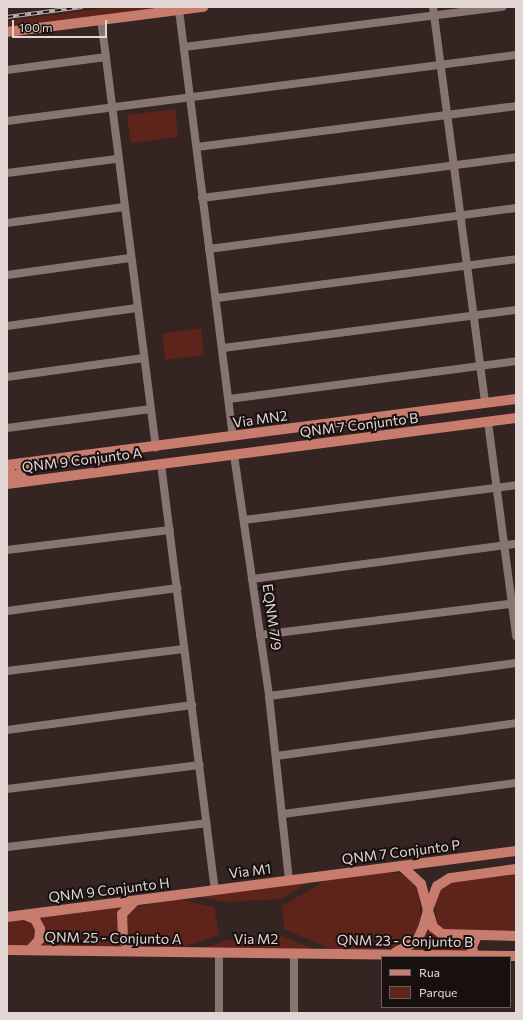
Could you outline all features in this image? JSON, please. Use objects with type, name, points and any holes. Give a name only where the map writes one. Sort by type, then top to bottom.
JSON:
[{"type":"main road","points":[[7,32],[203,7]]},
{"type":"main road","name":"Via MN2","points":[[7,466],[87,454],[156,447],[516,399]]},
{"type":"main road","points":[[375,437],[368,431],[371,423],[414,417],[447,408]]},
{"type":"main road","name":"QNM 7 Conjunto B","points":[[234,455],[516,418]]},
{"type":"main road","points":[[359,420],[360,438]]},
{"type":"main road","points":[[81,475],[88,470],[107,466],[109,458],[103,453]]},
{"type":"main road","points":[[28,481],[21,477],[23,468],[64,463],[87,454]]},
{"type":"main road","points":[[161,464],[234,455]]},
{"type":"main road","name":"QNM 9 Conjunto A","points":[[7,484],[161,464]]},
{"type":"main road","points":[[7,466],[12,474],[7,480]]},
{"type":"main road","name":"QNM 7 Conjunto P","points":[[289,881],[516,851]]},
{"type":"main road","points":[[402,866],[421,884],[433,927],[437,932],[448,936],[516,936]]},
{"type":"main road","points":[[391,954],[405,949],[416,941],[424,926],[437,886],[450,878],[516,869]]},
{"type":"main road","name":"Via M1","points":[[215,890],[289,881]]},
{"type":"main road","name":"QNM 9 Conjunto H","points":[[7,917],[215,890]]},
{"type":"main road","points":[[133,951],[123,940],[122,914],[135,901]]},
{"type":"main road","points":[[25,915],[35,919],[40,929],[39,940],[30,950]]},
{"type":"main road","points":[[474,956],[472,947],[477,936]]},
{"type":"main road","name":"QNM 25 - Conjunto A","points":[[7,950],[219,953]]},
{"type":"main road","name":"Via M2","points":[[219,953],[294,954]]},
{"type":"main road","name":"QNM 23 - Conjunto B","points":[[294,954],[516,956]]},
{"type":"street","points":[[433,7],[486,403]]},
{"type":"street","points":[[184,47],[502,7]]},
{"type":"street","points":[[179,10],[197,147],[202,198],[217,298],[233,437]]},
{"type":"street","points":[[101,19],[117,158],[156,447]]},
{"type":"street","points":[[7,122],[516,55]]},
{"type":"street","points":[[7,70],[106,57]]},
{"type":"street","points":[[197,147],[516,106]]},
{"type":"street","points":[[202,198],[516,157]]},
{"type":"street","points":[[7,173],[117,158]]},
{"type":"street","points":[[7,223],[124,207]]},
{"type":"street","points":[[209,248],[516,208]]},
{"type":"street","points":[[7,275],[130,258]]},
{"type":"street","points":[[217,298],[516,259]]},
{"type":"street","points":[[7,326],[137,308]]},
{"type":"street","points":[[223,348],[516,310]]},
{"type":"street","points":[[7,377],[144,358]]},
{"type":"street","points":[[229,399],[516,361]]},
{"type":"street","points":[[7,428],[151,409]]},
{"type":"street","points":[[488,422],[502,546],[514,603],[516,636]]},
{"type":"street","name":"EQNM 7/9","points":[[234,455],[269,696],[283,814],[289,881]]},
{"type":"street","points":[[161,464],[215,890]]},
{"type":"street","points":[[244,520],[516,486]]},
{"type":"street","points":[[7,550],[170,530]]},
{"type":"street","points":[[252,579],[516,544]]},
{"type":"street","points":[[7,610],[177,588]]},
{"type":"street","points":[[260,635],[514,603]]},
{"type":"street","points":[[7,671],[184,649]]},
{"type":"street","points":[[269,696],[516,663]]},
{"type":"street","points":[[7,730],[192,705]]},
{"type":"street","points":[[276,756],[516,723]]},
{"type":"street","points":[[7,789],[200,765]]},
{"type":"street","points":[[283,814],[516,783]]},
{"type":"street","points":[[7,847],[207,823]]},
{"type":"street","points":[[219,953],[219,1013]]},
{"type":"street","points":[[294,954],[294,1013]]},
{"type":"green space","points":[[114,7],[161,7],[7,29],[7,21]]},
{"type":"green space","points":[[175,109],[178,137],[131,143],[127,115]]},
{"type":"green space","points":[[201,328],[204,355],[165,360],[162,334]]},
{"type":"green space","points":[[389,872],[406,875],[418,887],[421,918],[413,939],[391,948],[333,950],[284,929],[282,906],[328,879]]},
{"type":"green space","points":[[516,873],[516,933],[447,933],[437,926],[435,906],[437,892],[448,883]]},
{"type":"green space","points":[[311,881],[281,899],[226,902],[196,896]]},
{"type":"green space","points":[[177,899],[214,907],[219,935],[180,948],[133,945],[127,940],[127,913],[132,908]]},
{"type":"green space","points":[[118,906],[120,948],[44,947],[42,916]]},
{"type":"green space","points":[[26,919],[35,926],[36,936],[32,944],[26,946],[7,947],[7,921]]},
{"type":"green space","points":[[427,925],[439,939],[470,940],[467,952],[408,951]]},
{"type":"green space","points":[[283,936],[315,950],[201,949],[228,940]]},
{"type":"railway","points":[[7,17],[82,7]]}]
